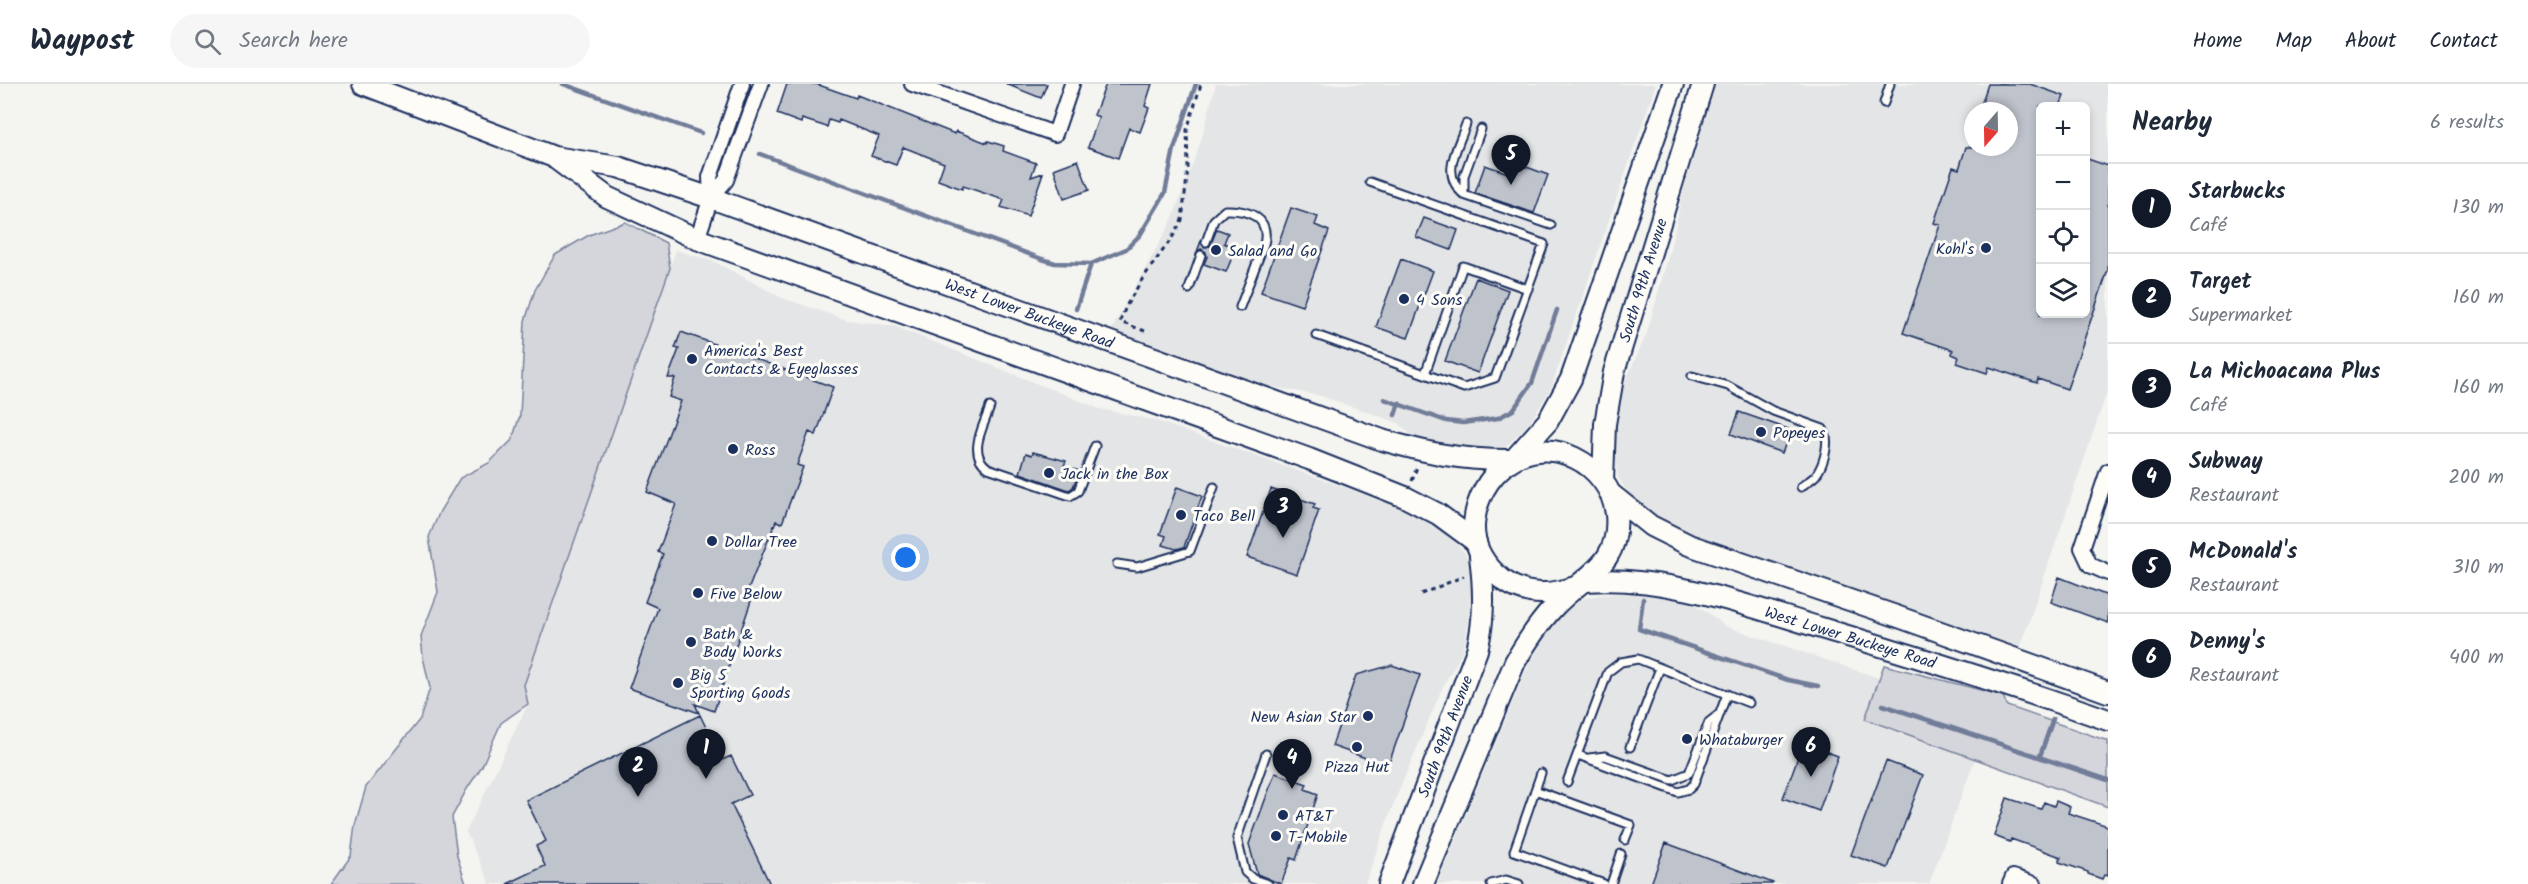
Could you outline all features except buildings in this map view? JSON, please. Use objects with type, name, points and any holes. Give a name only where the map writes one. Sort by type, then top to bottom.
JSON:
[{"type":"main road","name":"West Lower Buckeye Road","points":[[363,84],[554,157],[618,167],[711,198],[1382,440],[1447,457],[1471,460],[1512,458]]},
{"type":"main road","name":"South 99th Avenue","points":[[1512,458],[1548,421],[1571,379],[1673,84]]},
{"type":"main road","name":"South 99th Avenue","points":[[1607,488],[1605,424],[1614,372],[1703,84]]},
{"type":"main road","name":"West Lower Buckeye Road","points":[[554,157],[607,197],[697,239],[1310,459],[1405,497],[1438,514],[1477,546]]},
{"type":"main road","points":[[1544,451],[1571,456],[1589,466],[1607,488],[1616,513],[1616,532],[1600,568],[1581,584],[1558,592],[1539,594],[1520,589],[1503,580],[1489,567],[1477,546],[1474,527],[1480,498],[1496,471],[1512,458],[1544,451]]},
{"type":"main road","name":"West Lower Buckeye Road","points":[[1607,488],[1651,526],[1689,545],[2108,692]]},
{"type":"main road","name":"South 99th Avenue","points":[[1389,884],[1477,650],[1482,628],[1484,596],[1477,546]]},
{"type":"main road","name":"West Lower Buckeye Road","points":[[1581,584],[1612,579],[1649,582],[1736,603],[1998,681],[2108,720]]},
{"type":"main road","name":"South 99th Avenue","points":[[1423,884],[1515,662],[1555,605],[1581,584]]},
{"type":"street","points":[[711,198],[710,177],[742,84]]},
{"type":"street","points":[[697,239],[711,198],[726,180],[761,84]]},
{"type":"street","points":[[912,84],[1055,134],[1072,84]]},
{"type":"street","points":[[2108,471],[2104,493],[2082,548],[2090,565],[2108,573]]},
{"type":"street","points":[[2011,880],[2034,884]]},
{"type":"lane","points":[[1884,103],[1890,84]]},
{"type":"lane","points":[[1466,124],[1450,169],[1454,186],[1464,195],[1551,225]]},
{"type":"lane","points":[[1464,195],[1464,176],[1481,129]]},
{"type":"lane","points":[[1316,335],[1464,388],[1495,378],[1544,244],[1370,182]]},
{"type":"lane","points":[[1206,242],[1214,220],[1225,210],[1236,209],[1249,214],[1261,220],[1264,225],[1266,234],[1264,244],[1240,307]]},
{"type":"lane","points":[[1190,289],[1202,255]]},
{"type":"lane","points":[[1425,374],[1463,266],[1528,289]]},
{"type":"lane","points":[[1692,376],[1728,386],[1773,411],[1823,429],[1827,434],[1827,442],[1816,475],[1801,487]]},
{"type":"lane","points":[[990,407],[976,447],[979,462],[988,468],[1070,496],[1078,491],[1095,446]]},
{"type":"lane","points":[[1117,564],[1137,567],[1190,551],[1214,487]]},
{"type":"lane","points":[[1568,782],[1608,672],[1621,662],[1638,659],[1749,703]]},
{"type":"lane","points":[[1630,747],[1660,668]]},
{"type":"lane","points":[[1578,755],[1678,792],[1689,789],[1694,784],[1727,694]]},
{"type":"lane","points":[[1587,758],[1605,756],[1672,780],[1681,778],[1689,773],[1709,722],[1719,715]]},
{"type":"lane","points":[[1266,754],[1237,838],[1245,872],[1253,879],[1268,884]]},
{"type":"lane","points":[[1541,773],[1514,850],[1604,884]]},
{"type":"lane","points":[[1535,790],[1631,825],[1625,840]]},
{"type":"lane","points":[[1611,884],[1621,854]]},
{"type":"lane","points":[[1491,884],[1506,879],[1519,884]]},
{"type":"path","points":[[1145,331],[1120,322],[1126,306],[1182,220],[1188,168],[1187,130],[1201,84]]},
{"type":"path","points":[[1411,482],[1417,467]]},
{"type":"path","points":[[1421,594],[1464,576]]},
{"type":"shaded area","points":[[1216,84],[1656,84],[1551,388],[1529,424],[1504,448],[1477,452],[1416,440],[1399,423],[1321,396],[1258,384],[1112,329],[1172,220],[1201,141]]},
{"type":"shaded area","points":[[1716,84],[2108,84],[2108,389],[2020,648],[1705,542],[1657,518],[1633,501],[1618,477],[1614,436],[1622,389],[1647,333],[1683,192]]},
{"type":"shaded area","points":[[625,222],[666,243],[670,268],[524,685],[528,704],[501,723],[482,766],[452,817],[457,856],[466,884],[331,884],[351,856],[355,825],[366,787],[420,719],[430,688],[421,636],[438,592],[429,537],[440,511],[460,478],[489,463],[512,440],[520,415],[525,321],[535,290],[555,255],[589,235]]},
{"type":"shaded area","points":[[676,250],[715,262],[782,298],[847,320],[894,326],[1100,409],[1154,420],[1410,512],[1442,531],[1458,545],[1470,560],[1472,585],[1466,639],[1460,656],[1443,686],[1391,810],[1365,884],[490,884],[466,832],[528,704],[524,685]]},
{"type":"shaded area","points":[[1632,593],[1690,603],[1703,609],[1725,626],[1879,678],[1866,719],[1975,759],[1929,884],[1437,884],[1526,670],[1549,630],[1571,606],[1585,598]]},
{"type":"shaded area","points":[[1884,665],[2003,696],[2007,706],[2108,741],[2108,807],[1865,719]]},
{"type":"waterway","points":[[563,84],[701,133]]},
{"type":"waterway","points":[[760,154],[1042,259],[1055,263],[1091,264],[1126,249],[1140,235],[1165,193],[1174,149],[1196,84]]},
{"type":"waterway","points":[[1076,309],[1091,264]]},
{"type":"waterway","points":[[1384,399],[1446,421],[1463,423],[1498,418],[1513,410],[1532,383],[1557,310]]},
{"type":"waterway","points":[[1395,415],[1399,403]]},
{"type":"waterway","points":[[1643,599],[1639,629],[1788,680],[1818,686]]},
{"type":"waterway","points":[[1883,705],[2108,780]]},
{"type":"waterway","points":[[2040,756],[2053,719]]},
{"type":"place","name":"McDonald's","points":[[1511,185]]},
{"type":"place","name":"Kohl's","points":[[1986,248]]},
{"type":"place","name":"Salad and Go","points":[[1216,250]]},
{"type":"place","name":"4 Sons","points":[[1404,299]]},
{"type":"place","name":"America's Best Contacts & Eyeglasses","points":[[692,359]]},
{"type":"place","name":"Popeyes","points":[[1761,432]]},
{"type":"place","name":"Ross","points":[[733,449]]},
{"type":"place","name":"Jack in the Box","points":[[1049,473]]},
{"type":"place","name":"Taco Bell","points":[[1181,515]]},
{"type":"place","name":"La Michoacana Plus","points":[[1283,538]]},
{"type":"place","name":"Dollar Tree","points":[[712,541]]},
{"type":"place","name":"Five Below","points":[[698,593]]},
{"type":"place","name":"Bath & Body Works","points":[[691,642]]},
{"type":"place","name":"Big 5 Sporting Goods","points":[[678,683]]},
{"type":"place","name":"New Asian Star","points":[[1368,716]]},
{"type":"place","name":"Whataburger","points":[[1687,739]]},
{"type":"place","name":"Pizza Hut","points":[[1357,747]]},
{"type":"place","name":"Denny's","points":[[1811,777]]},
{"type":"place","name":"Starbucks","points":[[706,779]]},
{"type":"place","name":"Subway","points":[[1292,789]]},
{"type":"place","name":"Target","points":[[638,797]]},
{"type":"place","name":"AT&T","points":[[1283,815]]},
{"type":"place","name":"T-Mobile","points":[[1276,836]]}]
